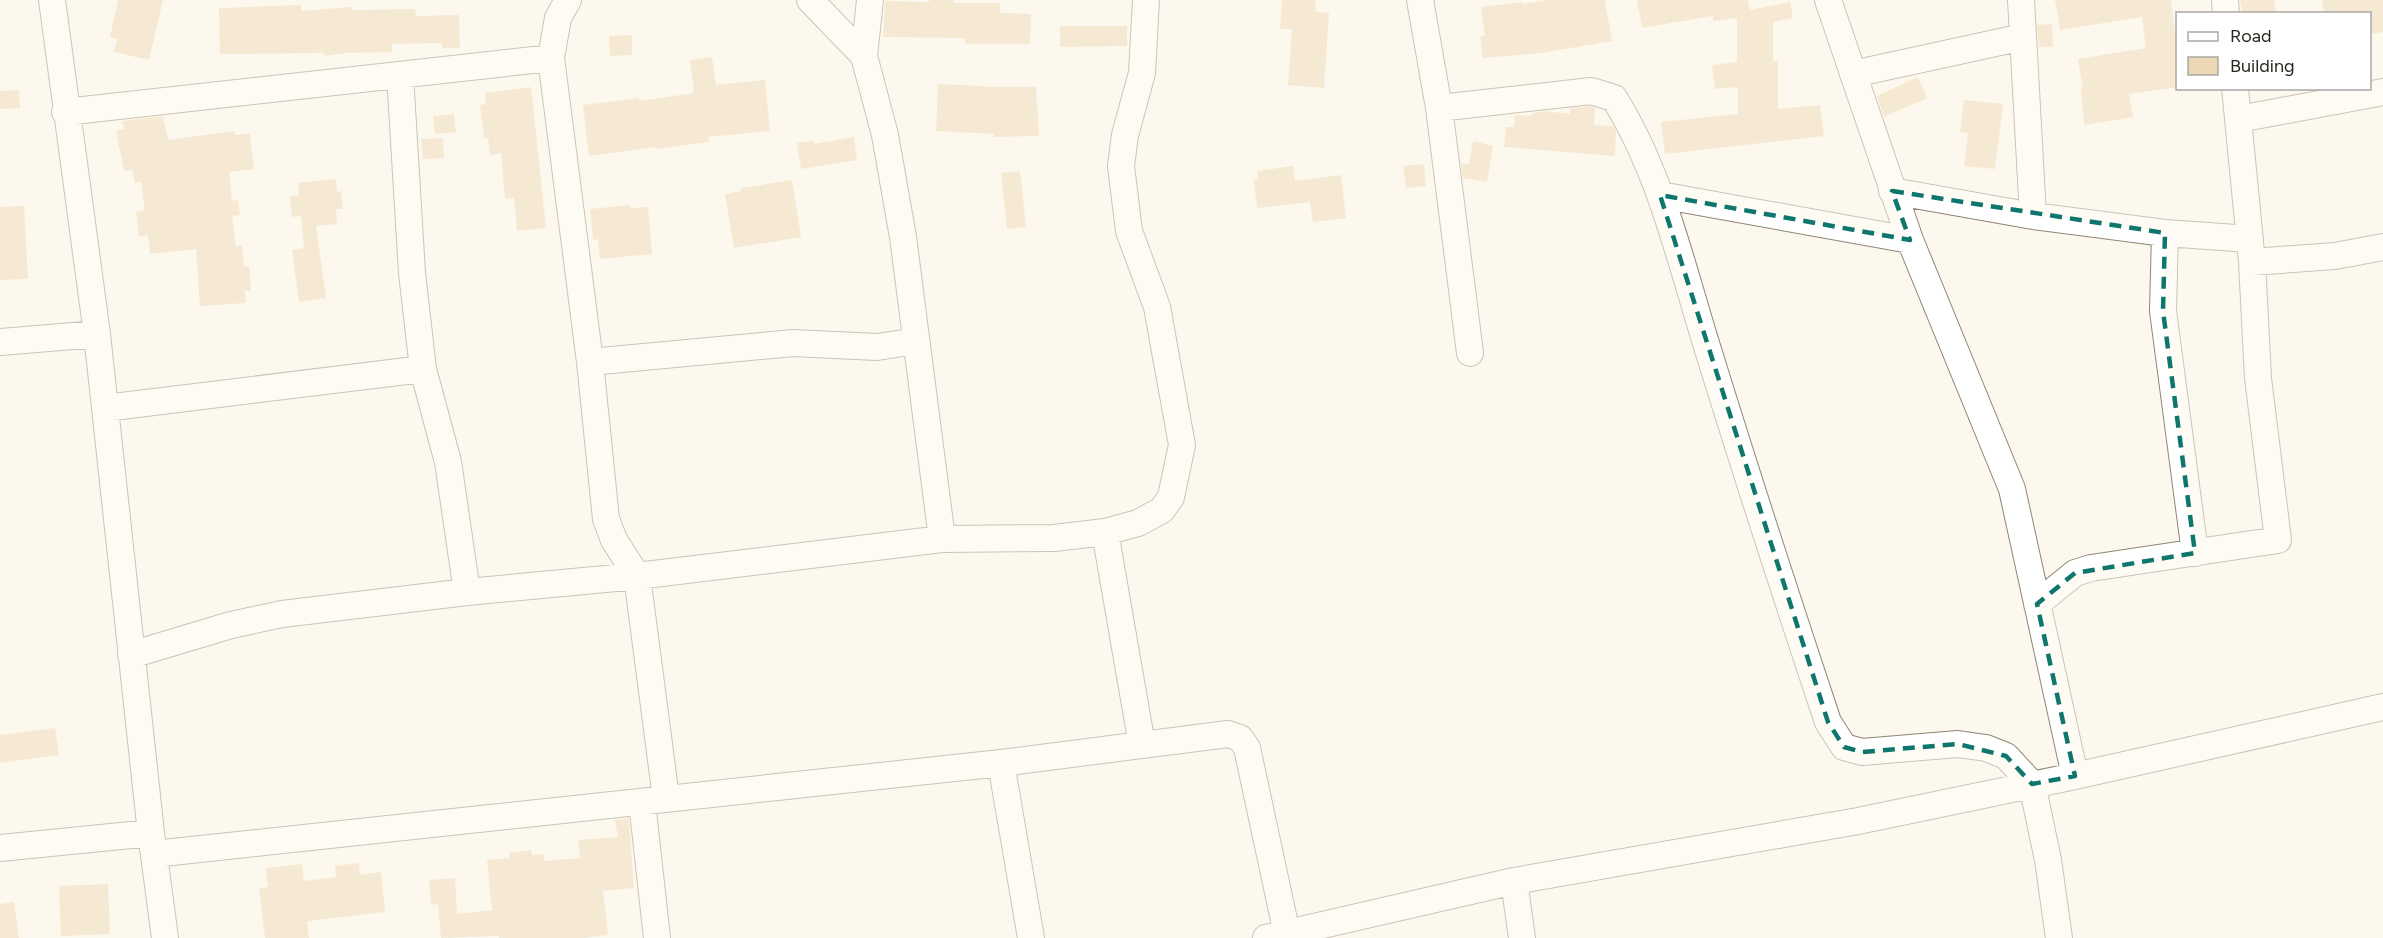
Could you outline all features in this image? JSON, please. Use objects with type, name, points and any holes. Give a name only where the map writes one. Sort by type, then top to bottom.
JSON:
[{"type":"street","points":[[52,0],[65,112],[97,334],[152,844],[165,938]]},
{"type":"street","points":[[568,0],[558,18],[551,58],[590,362],[606,519],[614,540],[637,576],[654,800],[657,938]]},
{"type":"street","points":[[810,0],[864,56]]},
{"type":"street","points":[[870,0],[864,56],[888,152],[903,237],[942,539]]},
{"type":"street","points":[[131,654],[231,625],[282,614],[467,592],[637,576],[942,539],[1054,538],[1105,532],[1138,524],[1162,510],[1171,497],[1182,445],[1157,307],[1129,231],[1121,166],[1125,135],[1142,73],[1146,0]]},
{"type":"street","points":[[1420,0],[1439,108],[1470,353]]},
{"type":"street","points":[[1828,0],[1910,240],[2012,489],[2074,776]]},
{"type":"street","points":[[2021,0],[2033,216]]},
{"type":"street","points":[[1853,74],[2023,37]]},
{"type":"street","points":[[65,112],[551,58]]},
{"type":"street","points":[[400,75],[412,273],[423,369],[448,462],[467,592]]},
{"type":"street","points":[[2037,604],[2075,573],[2091,568],[2278,540],[2258,378],[2251,251],[2235,90]]},
{"type":"street","points":[[1439,108],[1590,91],[1614,98],[1626,117],[1660,195],[1755,502],[1828,722],[1844,747],[1862,752],[1958,744],[1986,748],[2006,756],[2032,784],[2048,860],[2059,938]]},
{"type":"street","points":[[2239,119],[2383,92]]},
{"type":"street","points":[[1892,191],[2033,216],[2165,233],[2251,251],[2335,256],[2383,247]]},
{"type":"street","points":[[1660,195],[1910,240]]},
{"type":"street","points":[[2165,233],[2163,311],[2195,553]]},
{"type":"street","points":[[0,342],[97,334]]},
{"type":"street","points":[[590,362],[793,344],[877,347],[916,340]]},
{"type":"street","points":[[105,408],[423,369]]},
{"type":"street","points":[[1105,532],[1142,745]]},
{"type":"street","points":[[0,848],[152,844],[654,800],[1001,763],[1228,734],[1239,738],[1247,748],[1276,936],[1514,881],[1858,821],[2074,776],[2383,707]]},
{"type":"street","points":[[1001,763],[1031,938]]},
{"type":"street","points":[[1514,881],[1522,938]]},
{"type":"highlighted area","points":[[1892,191],[2165,233],[2163,311],[2195,553],[2075,573],[2037,604],[2075,776],[2032,784],[2006,756],[1958,744],[1862,752],[1844,747],[1828,722],[1660,195],[1910,240]]},
{"type":"building","points":[[118,0],[163,0],[149,60],[114,52],[117,39],[110,37]]},
{"type":"building","points":[[929,0],[953,0],[953,3],[1000,3],[1000,13],[1031,14],[1030,44],[965,44],[965,38],[883,37],[885,1],[929,2]]},
{"type":"building","points":[[1282,0],[1315,0],[1316,12],[1329,13],[1324,88],[1288,85],[1292,29],[1280,29]]},
{"type":"building","points":[[1549,0],[1605,0],[1612,41],[1541,53],[1483,58],[1480,37],[1485,36],[1481,7]]},
{"type":"building","points":[[1637,0],[1748,0],[1750,10],[1790,2],[1793,18],[1773,22],[1773,61],[1778,61],[1778,109],[1820,105],[1824,136],[1665,154],[1661,122],[1738,114],[1738,87],[1715,89],[1712,65],[1737,62],[1737,18],[1713,21],[1713,16],[1642,28]]},
{"type":"building","points":[[2055,0],[2171,0],[2176,34],[2176,87],[2129,94],[2133,117],[2084,125],[2081,89],[2083,89],[2078,59],[2146,48],[2142,17],[2060,30]]},
{"type":"building","points":[[2240,0],[2274,0],[2276,12],[2242,12]]},
{"type":"building","points":[[2322,0],[2383,0],[2383,32],[2371,34],[2371,12],[2324,12]]},
{"type":"building","points":[[301,5],[301,11],[351,7],[352,10],[415,9],[416,16],[459,15],[460,48],[442,48],[442,43],[392,44],[392,52],[345,53],[325,56],[324,53],[220,54],[219,8]]},
{"type":"building","points":[[2052,24],[2053,47],[2039,47],[2037,25]]},
{"type":"building","points":[[1060,26],[1127,26],[1127,46],[1060,47]]},
{"type":"building","points":[[632,35],[632,55],[610,56],[609,36]]},
{"type":"building","points":[[712,57],[716,85],[765,80],[770,131],[708,137],[709,142],[589,156],[583,105],[639,98],[639,101],[694,93],[690,60]]},
{"type":"building","points":[[1918,77],[1927,98],[1884,117],[1877,96]]},
{"type":"building","points":[[938,84],[1036,87],[1039,136],[994,137],[994,134],[936,131]]},
{"type":"building","points":[[531,87],[546,228],[517,231],[514,198],[505,199],[501,153],[490,155],[488,138],[484,139],[480,105],[486,104],[485,93]]},
{"type":"building","points":[[19,90],[20,108],[0,109],[0,91]]},
{"type":"building","points":[[1964,100],[2003,104],[1995,169],[1964,166],[1968,133],[1960,132]]},
{"type":"building","points":[[1590,106],[1595,108],[1594,125],[1613,126],[1616,131],[1615,156],[1504,147],[1506,127],[1514,127],[1515,115],[1531,116],[1532,113],[1544,111],[1570,114],[1570,108]]},
{"type":"building","points":[[454,114],[456,132],[435,134],[433,116]]},
{"type":"building","points":[[163,116],[168,140],[234,131],[235,135],[250,133],[254,169],[229,172],[232,201],[238,200],[240,215],[232,216],[236,246],[242,245],[244,267],[249,266],[251,291],[245,291],[246,303],[200,306],[196,249],[150,254],[148,235],[139,237],[136,212],[145,210],[141,182],[135,183],[132,170],[124,171],[116,131],[124,129],[122,121]]},
{"type":"building","points":[[854,137],[857,160],[801,169],[797,143],[813,141],[814,144]]},
{"type":"building","points":[[443,138],[444,158],[423,159],[421,139]]},
{"type":"building","points":[[1473,141],[1493,146],[1487,182],[1463,178],[1461,163],[1469,164]]},
{"type":"building","points":[[1424,164],[1426,186],[1406,188],[1403,166]]},
{"type":"building","points":[[1293,166],[1295,181],[1341,175],[1346,218],[1313,222],[1310,202],[1257,208],[1254,180],[1258,179],[1257,171]]},
{"type":"building","points":[[1020,171],[1026,227],[1007,229],[1001,173]]},
{"type":"building","points":[[336,179],[337,192],[341,191],[343,209],[336,209],[337,224],[316,226],[326,298],[299,302],[292,250],[304,248],[301,216],[292,217],[290,196],[299,195],[298,183]]},
{"type":"building","points":[[792,180],[801,237],[734,248],[725,194],[741,191],[741,188]]},
{"type":"building","points":[[630,205],[631,208],[648,207],[652,254],[600,259],[598,239],[593,240],[590,209]]},
{"type":"building","points":[[24,206],[28,279],[0,280],[0,207]]},
{"type":"building","points":[[55,728],[59,755],[0,763],[0,735]]},
{"type":"building","points":[[629,818],[634,888],[603,891],[608,935],[584,938],[499,938],[499,936],[441,938],[438,904],[431,905],[429,880],[455,878],[457,914],[492,910],[487,860],[510,858],[509,853],[531,850],[532,855],[543,854],[544,861],[580,858],[578,840],[618,837],[615,820]]},
{"type":"building","points":[[359,863],[360,875],[381,872],[385,912],[309,921],[307,923],[309,938],[265,938],[259,888],[268,887],[266,868],[302,864],[304,881],[336,877],[335,866]]},
{"type":"building","points":[[108,884],[110,934],[61,936],[59,886]]},
{"type":"building","points":[[14,902],[19,938],[0,938],[0,904]]}]
